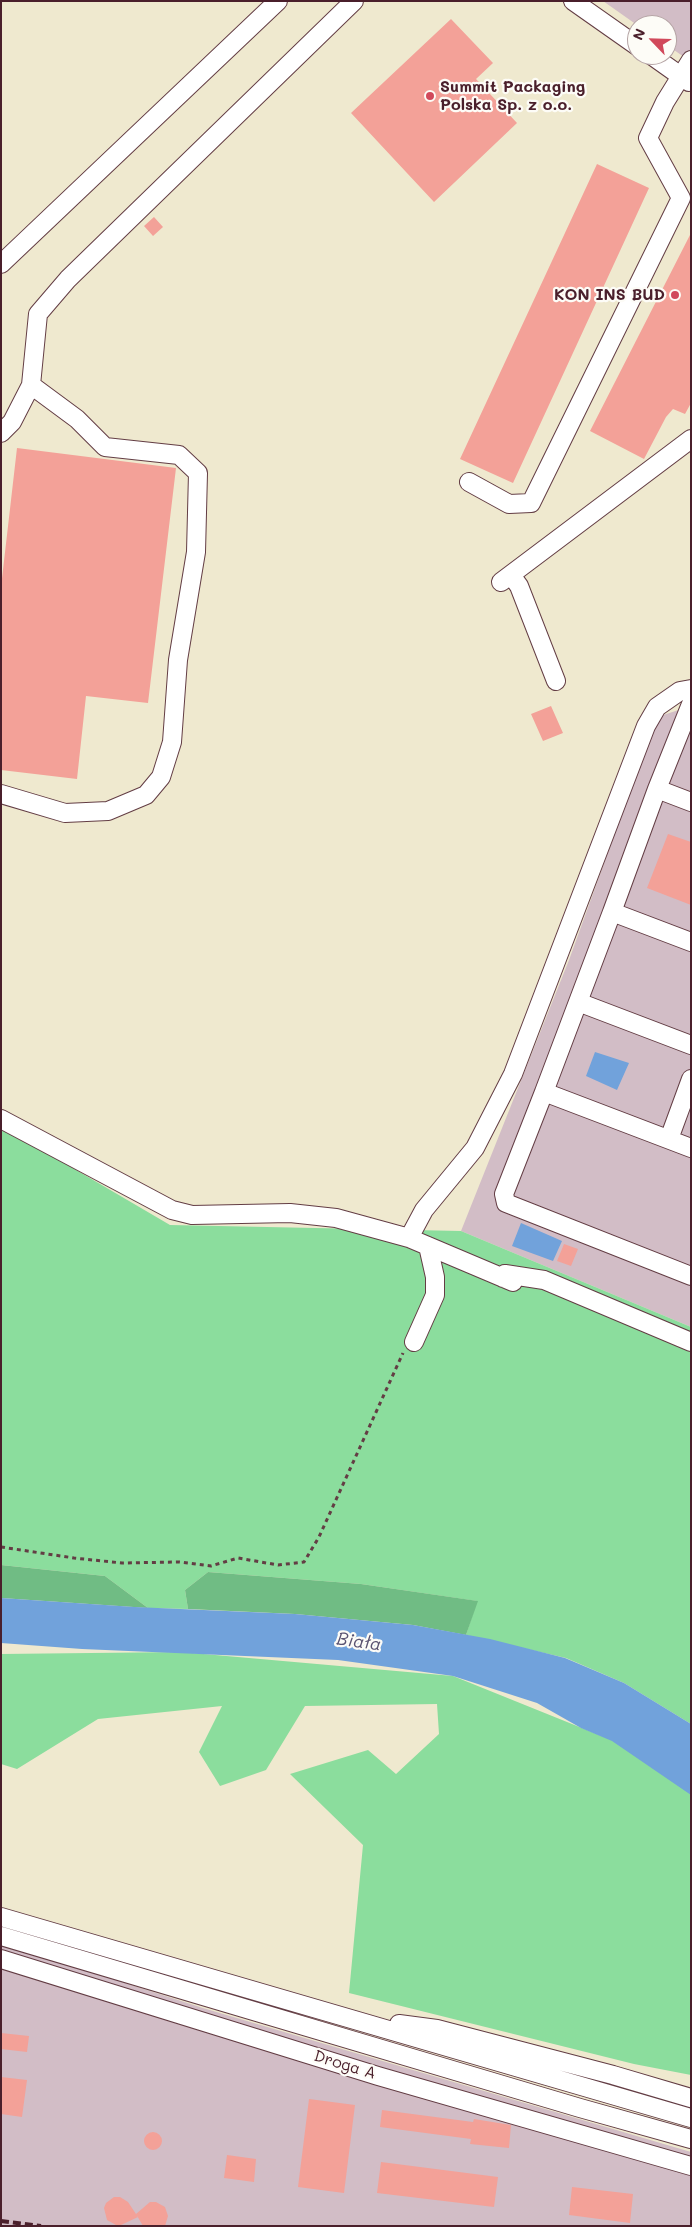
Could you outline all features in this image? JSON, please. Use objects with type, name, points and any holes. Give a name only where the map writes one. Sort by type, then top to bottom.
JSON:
[{"type":"street","points":[[1,264],[278,1]]},
{"type":"street","points":[[1,433],[12,422],[31,385],[38,314],[68,279],[354,1]]},
{"type":"street","points":[[573,1],[627,39]]},
{"type":"street","points":[[469,482],[509,504],[531,503],[681,198],[648,138],[665,102],[686,80],[691,60]]},
{"type":"street","points":[[664,65],[686,80]]},
{"type":"street","points":[[1,794],[65,813],[108,811],[146,795],[161,777],[172,742],[178,660],[196,552],[198,473],[179,455],[105,447],[77,419],[31,385]]},
{"type":"street","points":[[556,681],[519,586],[506,578],[691,439]]},
{"type":"street","points":[[409,1238],[424,1210],[475,1148],[509,1083],[646,726],[657,707],[680,691],[691,689]]},
{"type":"street","points":[[691,704],[504,1194],[506,1203],[691,1276]]},
{"type":"street","points":[[657,789],[691,802]]},
{"type":"street","points":[[612,912],[691,942]]},
{"type":"street","points":[[578,1002],[691,1045]]},
{"type":"street","points":[[669,1139],[691,1078]]},
{"type":"street","points":[[544,1092],[691,1148]]},
{"type":"street","points":[[1,1119],[172,1210],[192,1215],[290,1213],[336,1218],[409,1238],[508,1280],[505,1274],[544,1280],[691,1342]]},
{"type":"street","points":[[414,1342],[435,1295],[435,1277],[428,1246]]},
{"type":"street","points":[[1,1917],[691,2118]]},
{"type":"street","points":[[1,1936],[580,2108],[691,2139]]},
{"type":"street","name":"Droga A","points":[[1,1959],[378,2076],[691,2166]]},
{"type":"street","points":[[389,2030],[390,2023],[437,2028],[691,2098]]},
{"type":"path","points":[[1,1547],[74,1558],[122,1562],[178,1562],[211,1566],[238,1558],[278,1565],[304,1562],[319,1537],[407,1343],[414,1342]]},
{"type":"shaded area","points":[[603,1],[691,1],[691,62],[677,52],[677,15],[627,15],[627,18]]},
{"type":"shaded area","points":[[691,706],[691,1327],[461,1231],[569,960],[657,717]]},
{"type":"shaded area","points":[[1,1942],[111,1974],[122,1982],[203,2008],[691,2152],[691,2226],[1,2226]]},
{"type":"green space","points":[[1,1126],[170,1225],[461,1231],[691,1327],[691,1724],[624,1683],[566,1658],[466,1635],[477,1601],[361,1584],[208,1572],[185,1590],[188,1609],[148,1608],[105,1576],[1,1565]]},
{"type":"green space","points":[[1,1565],[105,1576],[148,1608],[1,1598]]},
{"type":"green space","points":[[208,1572],[361,1584],[478,1601],[466,1635],[413,1625],[295,1614],[188,1609],[185,1590]]},
{"type":"green space","points":[[181,1652],[453,1676],[691,1772],[691,2075],[634,2064],[349,1993],[363,1845],[290,1774],[368,1750],[396,1774],[439,1734],[437,1704],[305,1706],[266,1770],[220,1786],[199,1752],[222,1706],[98,1719],[17,1769],[1,1764],[1,1654]]},
{"type":"water","points":[[595,1052],[629,1063],[617,1090],[586,1076]]},
{"type":"water","points":[[521,1223],[562,1241],[553,1261],[512,1246]]},
{"type":"water","name":"Biała","points":[[1,1598],[135,1607],[295,1614],[413,1625],[490,1639],[565,1658],[624,1683],[691,1724],[691,1795],[612,1741],[581,1728],[537,1703],[453,1676],[338,1660],[82,1649],[1,1643]]},
{"type":"building","name":"Summit Packaging Polska Sp. z o.o.","points":[[451,19],[493,63],[476,79],[517,123],[434,202],[351,113]]},
{"type":"building","points":[[597,164],[649,188],[513,483],[460,459]]},
{"type":"building","points":[[154,217],[163,227],[153,236],[144,226]]},
{"type":"building","name":"KON INS BUD","points":[[691,233],[691,403],[685,414],[673,409],[666,417],[644,459],[590,431]]},
{"type":"building","points":[[17,448],[176,468],[148,703],[86,696],[77,779],[1,770],[1,587]]},
{"type":"building","points":[[551,706],[563,733],[543,741],[531,714]]},
{"type":"building","points":[[668,834],[691,842],[691,905],[647,888]]},
{"type":"building","points":[[564,1244],[578,1249],[571,1266],[557,1261]]},
{"type":"building","points":[[1,2033],[29,2036],[27,2052],[1,2049]]},
{"type":"building","points":[[1,2077],[27,2080],[22,2117],[1,2114]]},
{"type":"building","points":[[309,2099],[355,2105],[344,2193],[298,2187]]},
{"type":"building","points":[[382,2110],[473,2122],[474,2119],[511,2125],[509,2148],[470,2144],[471,2139],[380,2127]]},
{"type":"building","points":[[149,2132],[157,2132],[162,2137],[160,2148],[149,2150],[144,2145],[144,2137]]},
{"type":"building","points":[[227,2155],[256,2159],[254,2182],[224,2178]]},
{"type":"building","points":[[381,2162],[498,2177],[494,2207],[377,2193]]},
{"type":"building","points":[[572,2187],[633,2194],[630,2223],[569,2215]]},
{"type":"building","points":[[114,2197],[120,2197],[128,2202],[138,2217],[121,2225],[116,2225],[107,2220],[104,2208],[106,2203]]},
{"type":"building","points":[[150,2202],[156,2202],[165,2207],[168,2216],[165,2226],[143,2226],[136,2214]]},
{"type":"railway","points":[[1,2221],[41,2226]]},
{"type":"place","name":"Summit Packaging Polska Sp. z o.o.","points":[[430,96]]},
{"type":"place","name":"KON INS BUD","points":[[675,295]]}]
